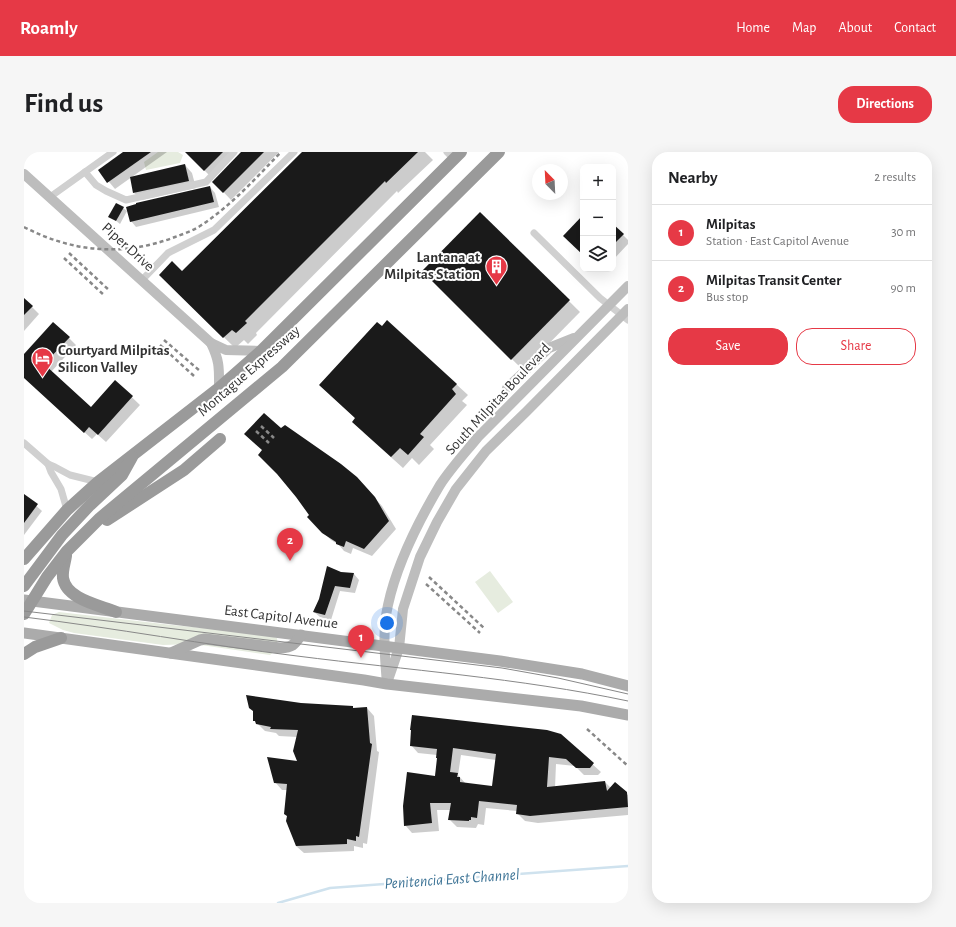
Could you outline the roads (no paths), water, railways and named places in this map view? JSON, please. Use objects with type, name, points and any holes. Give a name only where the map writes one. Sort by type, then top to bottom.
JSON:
[{"type":"highway","name":"Montague Expressway","points":[[24,614],[28,600],[67,551],[100,518],[282,367],[499,152]]},
{"type":"highway","name":"Montague Expressway","points":[[25,557],[67,510],[98,482],[218,388],[261,351],[454,154]]},
{"type":"highway","points":[[84,534],[184,470],[220,440]]},
{"type":"highway","points":[[24,586],[62,535],[90,505],[122,475],[135,452]]},
{"type":"highway","points":[[67,551],[63,578],[65,585],[70,592],[76,596],[116,612]]},
{"type":"highway","points":[[24,654],[35,646],[61,638]]},
{"type":"main road","name":"East Capitol Avenue","points":[[28,600],[529,665],[582,674],[628,686]]},
{"type":"main road","points":[[24,633],[387,684],[581,706],[628,715]]},
{"type":"main road","points":[[170,653],[200,640],[206,639],[280,648],[290,647],[294,645],[301,635]]},
{"type":"street","points":[[50,197],[113,152]]},
{"type":"street","points":[[85,172],[96,184],[106,191],[126,200],[206,182],[234,152]]},
{"type":"street","points":[[142,280],[168,253],[214,230],[294,152]]},
{"type":"street","name":"Piper Drive","points":[[24,174],[212,343],[226,350],[261,351]]},
{"type":"street","points":[[534,233],[600,298],[626,315]]},
{"type":"street","name":"South Milpitas Boulevard","points":[[387,684],[384,646],[387,606],[396,576],[412,538],[441,484],[478,438],[628,286]]},
{"type":"street","name":"South Milpitas Boulevard","points":[[387,684],[398,648],[403,609],[420,558],[437,522],[456,489],[486,451],[626,315]]},
{"type":"street","points":[[507,388],[549,348],[578,336]]},
{"type":"street","name":"Piper Drive","points":[[212,343],[218,358],[218,388]]},
{"type":"street","points":[[24,443],[48,464],[70,475],[98,482]]},
{"type":"street","points":[[48,464],[61,489],[67,510]]},
{"type":"waterway","name":"Penitencia East Channel","points":[[278,903],[330,888],[628,866]]},
{"type":"tram line","points":[[24,611],[502,668],[558,678],[628,694]]},
{"type":"tram line","points":[[24,617],[263,652],[504,680],[628,701]]},
{"type":"railway","points":[[24,227],[61,242],[98,249],[117,249],[156,243],[191,231],[222,210],[281,152]]},
{"type":"railway","points":[[69,253],[110,291]]},
{"type":"railway","points":[[64,258],[105,296]]},
{"type":"railway","points":[[164,340],[200,371]]},
{"type":"railway","points":[[160,345],[194,376]]},
{"type":"railway","points":[[261,426],[274,438]]},
{"type":"railway","points":[[256,431],[269,443]]},
{"type":"railway","points":[[429,577],[484,628]]},
{"type":"railway","points":[[426,584],[480,633]]},
{"type":"railway","points":[[587,729],[628,766]]},
{"type":"place","name":"Lantana at Milpitas Station","points":[[496,286]]},
{"type":"place","name":"Courtyard Milpitas Silicon Valley","points":[[43,378]]},
{"type":"place","name":"Milpitas Transit Center","points":[[290,561]]},
{"type":"place","name":"Milpitas","points":[[361,658]]}]
